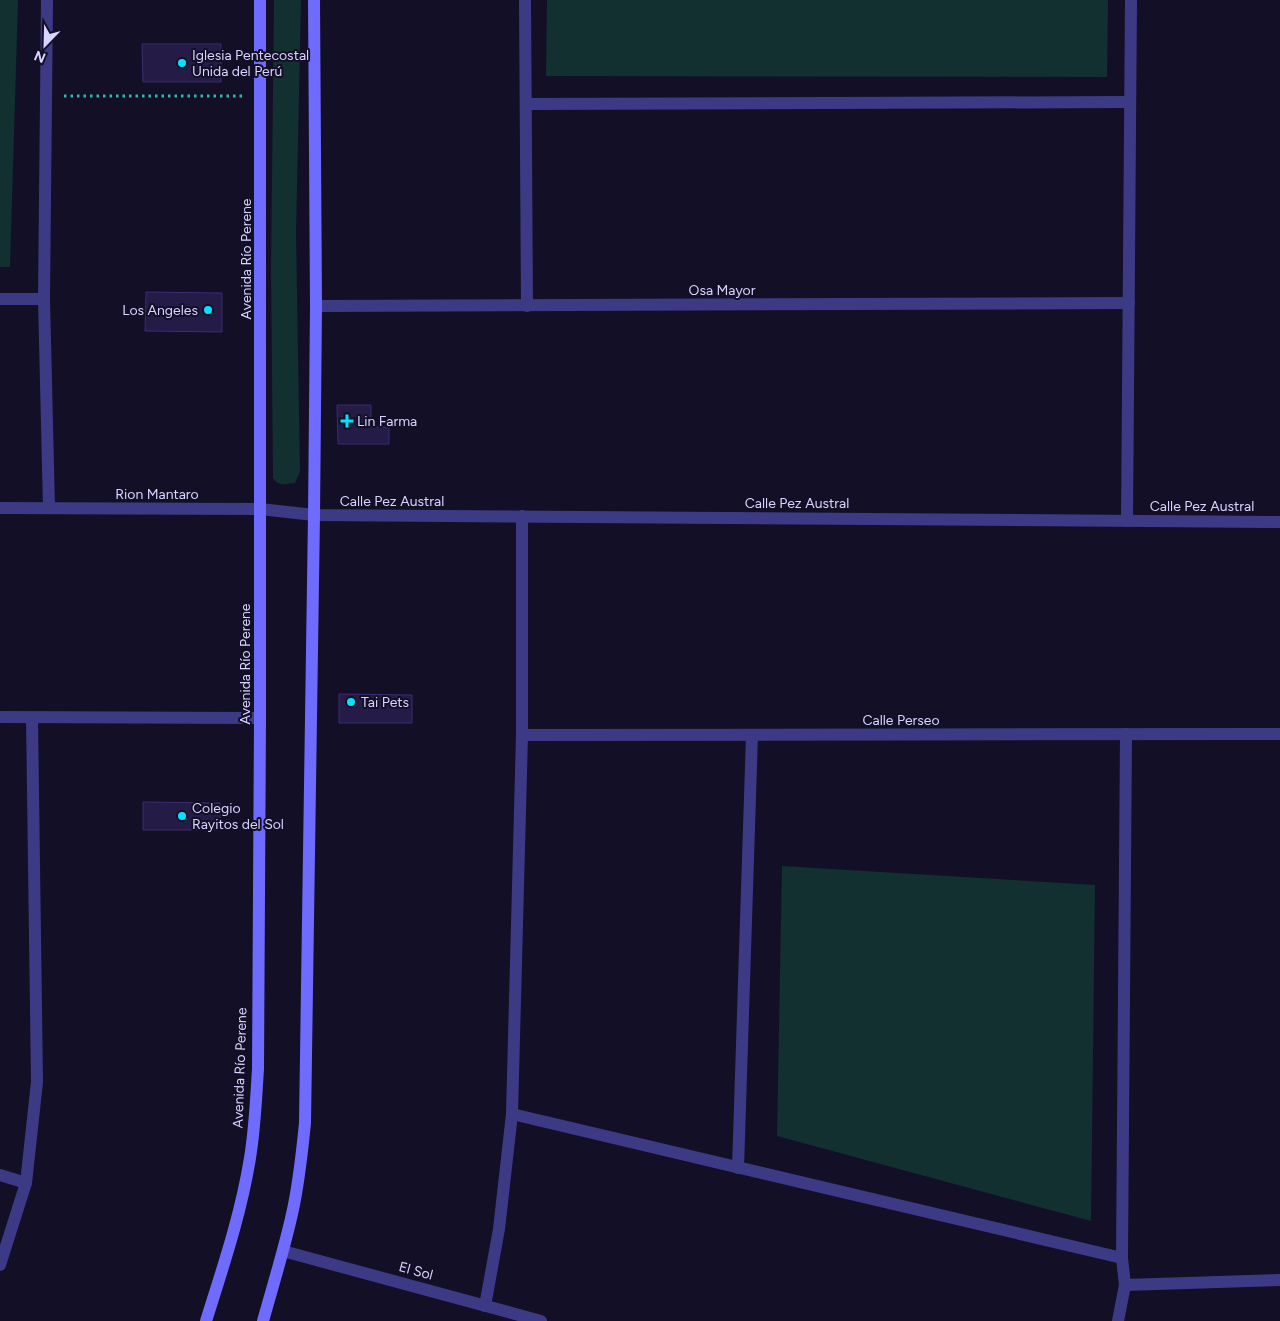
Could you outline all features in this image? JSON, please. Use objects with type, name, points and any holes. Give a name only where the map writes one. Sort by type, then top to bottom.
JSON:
[{"type":"street","points":[[47,0],[44,299],[49,508]]},
{"type":"street","name":"Avenida Río Perene","points":[[206,1321],[232,1237],[242,1197],[250,1157],[258,1069],[260,0]]},
{"type":"street","points":[[263,1321],[284,1251],[293,1212],[300,1173],[305,1123],[316,306],[314,0]]},
{"type":"street","points":[[525,0],[527,306]]},
{"type":"street","points":[[1127,521],[1131,0]]},
{"type":"street","points":[[526,104],[1130,102]]},
{"type":"street","points":[[0,299],[44,299]]},
{"type":"street","name":"Osa Mayor","points":[[316,306],[1128,303]]},
{"type":"street","name":"Rion Mantaro","points":[[0,508],[260,509],[314,515]]},
{"type":"street","name":"Calle Pez Austral","points":[[314,515],[1280,522]]},
{"type":"street","points":[[485,1306],[499,1229],[512,1114],[522,734],[522,516]]},
{"type":"street","points":[[0,717],[260,718]]},
{"type":"street","points":[[0,1265],[26,1183],[37,1082],[32,718]]},
{"type":"street","name":"Calle Perseo","points":[[522,734],[1280,734]]},
{"type":"street","points":[[738,1168],[752,734]]},
{"type":"street","points":[[1118,1321],[1125,1285],[1122,1258],[1126,734]]},
{"type":"street","points":[[512,1114],[1122,1258]]},
{"type":"street","points":[[0,1175],[26,1183]]},
{"type":"street","name":"El Sol","points":[[284,1251],[541,1321]]},
{"type":"street","points":[[1125,1285],[1280,1280]]},
{"type":"path","points":[[47,96],[261,96]]},
{"type":"green space","points":[[0,0],[18,0],[10,267],[0,267]]},
{"type":"green space","points":[[274,0],[301,0],[296,233],[300,472],[295,483],[285,484],[278,483],[273,478],[271,268]]},
{"type":"green space","points":[[547,0],[1108,0],[1107,77],[546,76]]},
{"type":"green space","points":[[782,866],[1095,885],[1091,1221],[777,1136]]},
{"type":"building","name":"Iglesia Pentecostal Unida del Perú","points":[[142,44],[221,44],[221,82],[143,82]]},
{"type":"building","points":[[146,292],[222,293],[222,332],[145,331]]},
{"type":"building","points":[[337,405],[371,405],[371,427],[389,427],[389,444],[338,444]]},
{"type":"building","points":[[339,694],[412,695],[412,723],[339,723]]},
{"type":"building","name":"Colegio Rayitos del Sol","points":[[143,802],[220,803],[220,830],[143,830]]},
{"type":"place","name":"Iglesia Pentecostal Unida del Perú","points":[[182,63]]},
{"type":"place","name":"Los Angeles","points":[[208,310]]},
{"type":"place","name":"Lin Farma","points":[[347,421]]},
{"type":"place","name":"Tai Pets","points":[[351,702]]},
{"type":"place","name":"Colegio Rayitos del Sol","points":[[182,816]]}]
